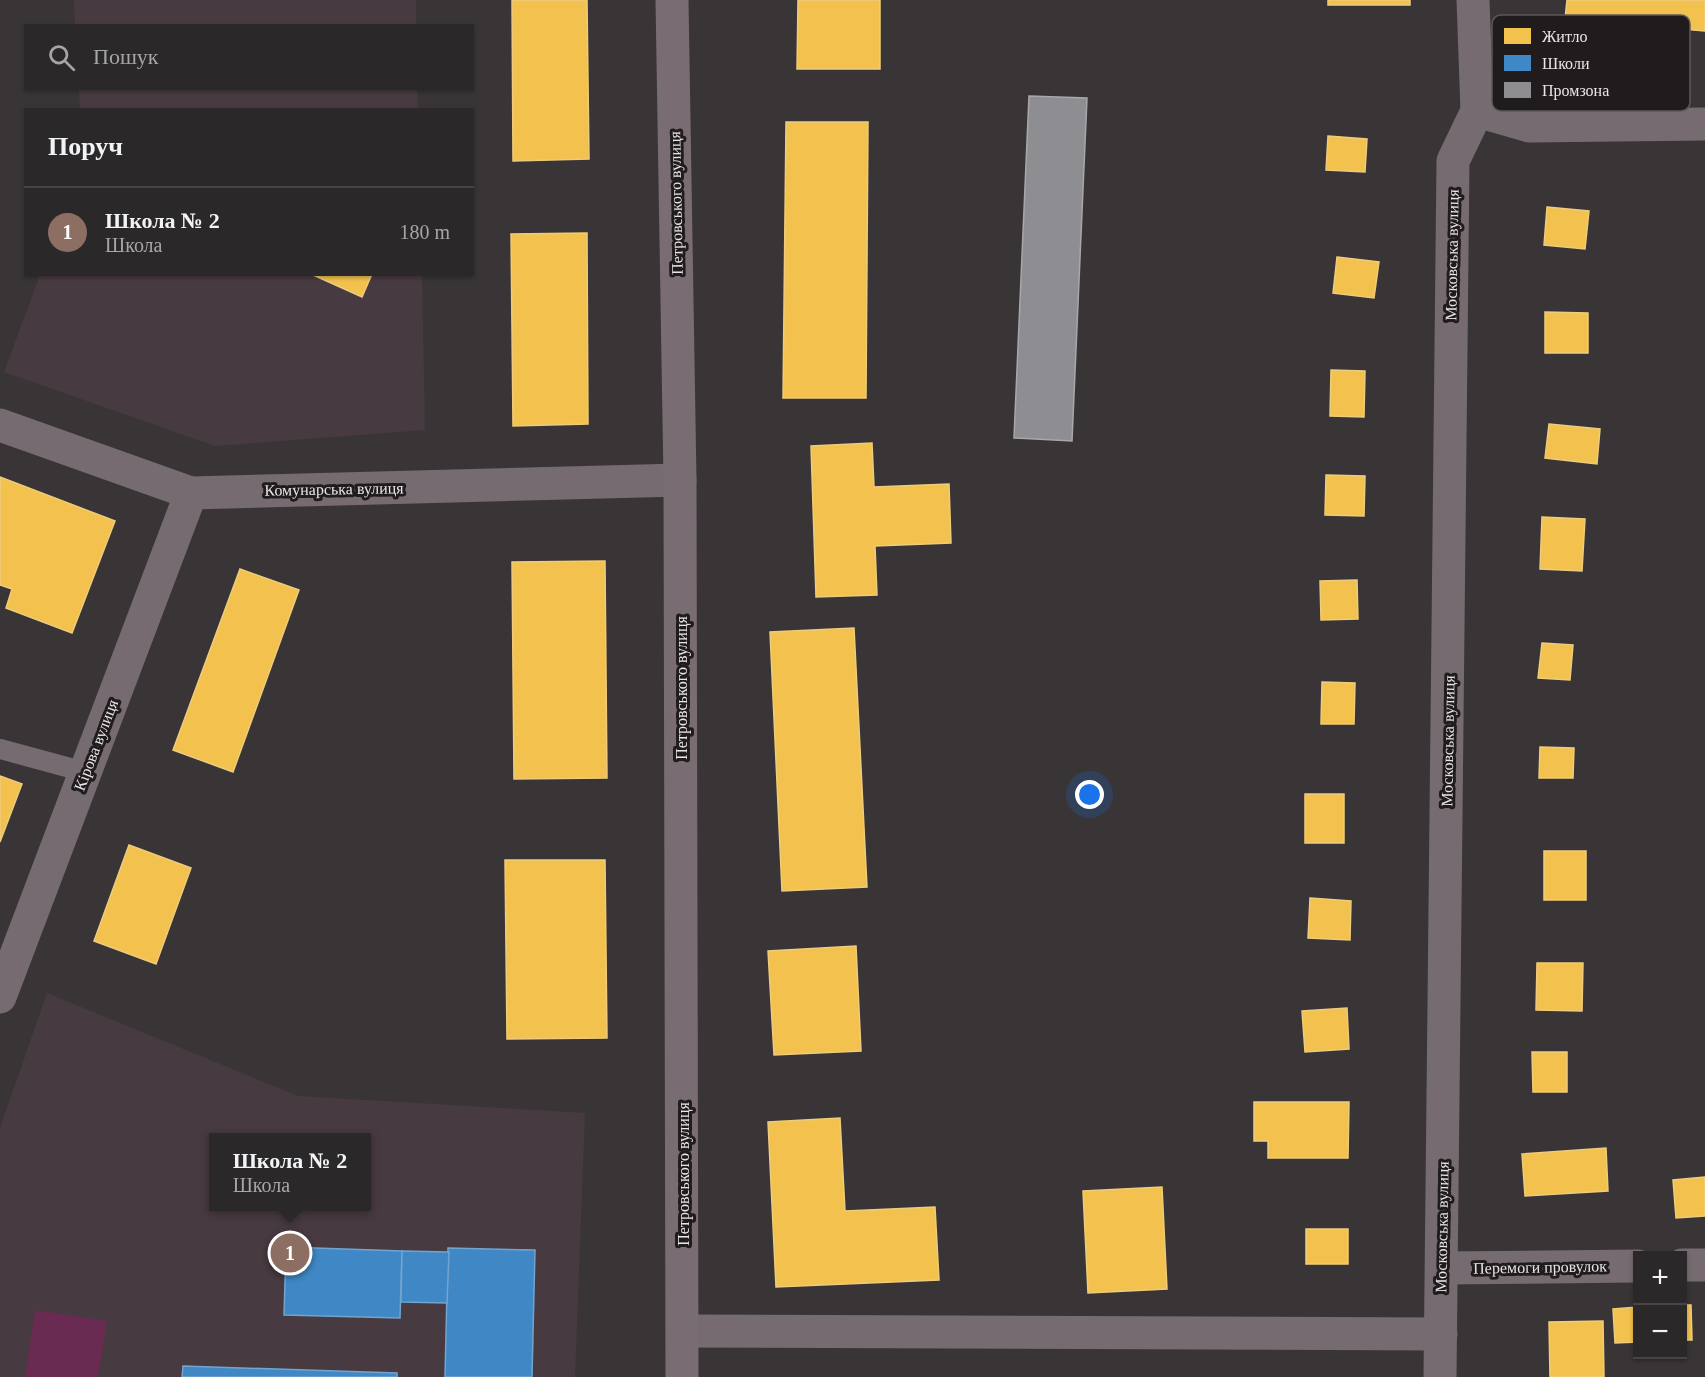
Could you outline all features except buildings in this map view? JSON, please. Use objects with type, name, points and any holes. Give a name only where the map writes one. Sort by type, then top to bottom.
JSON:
[{"type":"main road","name":"Петровського вулиця","points":[[672,0],[680,480],[682,1377]]},
{"type":"street","points":[[1473,0],[1477,111],[1529,126],[1705,124]]},
{"type":"street","name":"Московська вулиця","points":[[1440,1377],[1453,161],[1477,111]]},
{"type":"street","name":"Комунарська вулиця","points":[[0,425],[192,493],[680,480]]},
{"type":"street","name":"Кірова вулиця","points":[[0,997],[192,493]]},
{"type":"street","points":[[1687,1265],[1705,1265]]},
{"type":"street","name":"Перемоги провулок","points":[[1442,1268],[1633,1266]]},
{"type":"street","points":[[683,1331],[1441,1334]]},
{"type":"lane","points":[[0,749],[85,772]]},
{"type":"shaded area","points":[[74,0],[416,0],[416,24],[75,24]]},
{"type":"shaded area","points":[[79,90],[417,90],[418,108],[80,108]]},
{"type":"shaded area","points":[[40,276],[422,276],[425,430],[215,446],[4,372]]},
{"type":"shaded area","points":[[47,993],[298,1096],[585,1113],[575,1377],[0,1377],[0,1128]]},
{"type":"shaded area","points":[[35,1310],[107,1321],[98,1377],[25,1377]]},
{"type":"place","name":"Школа № 2","points":[[290,1253]]}]
